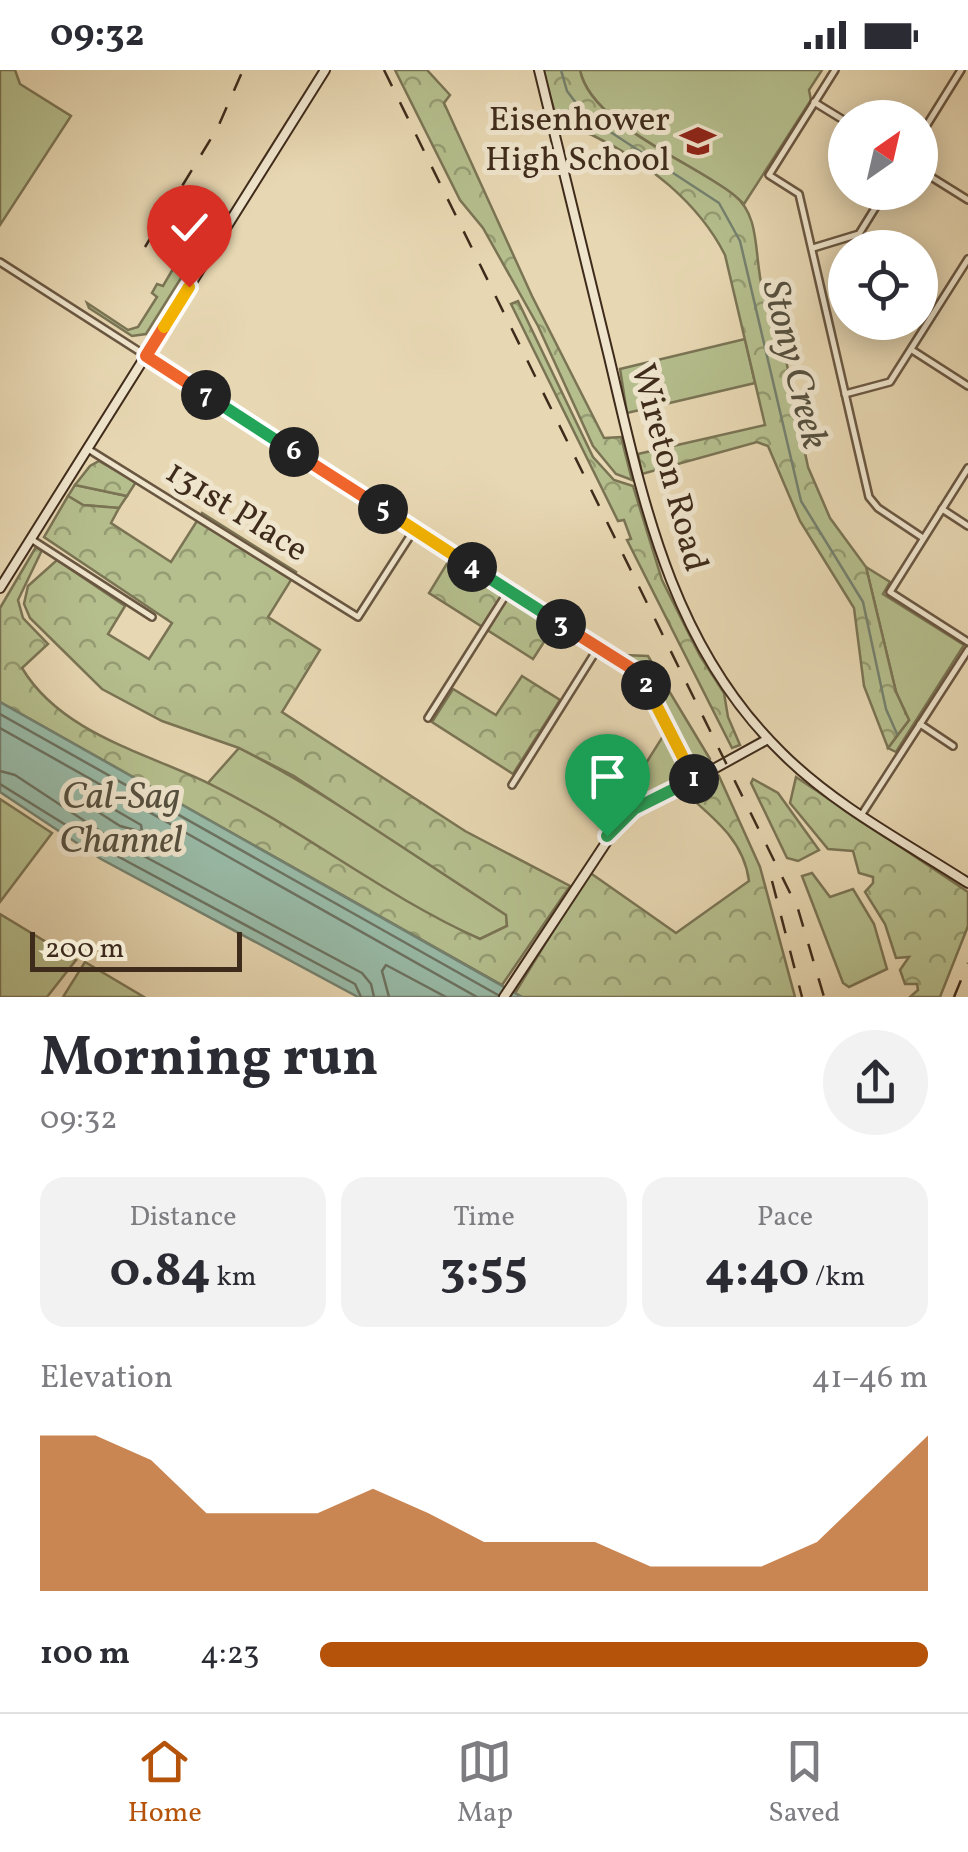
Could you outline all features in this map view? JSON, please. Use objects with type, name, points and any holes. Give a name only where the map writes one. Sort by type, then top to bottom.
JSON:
[{"type":"street","points":[[0,588],[325,70]]},
{"type":"street","name":"Wireton Road","points":[[539,70],[633,471],[662,566],[711,665],[768,738],[812,780],[968,883]]},
{"type":"street","points":[[835,70],[769,175],[799,194],[869,496],[878,508],[924,538]]},
{"type":"street","points":[[938,108],[962,70]]},
{"type":"street","points":[[814,102],[828,111]]},
{"type":"street","points":[[938,181],[968,200]]},
{"type":"street","points":[[813,248],[859,234],[874,210]]},
{"type":"street","points":[[845,394],[884,386],[912,350],[968,259]]},
{"type":"street","points":[[0,262],[642,677],[694,778]]},
{"type":"street","points":[[912,350],[968,386]]},
{"type":"street","name":"131st Place","points":[[88,448],[358,617],[414,529]]},
{"type":"street","points":[[968,468],[890,592],[968,642]]},
{"type":"street","points":[[942,509],[968,526]]},
{"type":"street","points":[[30,539],[152,617]]},
{"type":"street","points":[[428,718],[509,590]]},
{"type":"street","points":[[512,785],[598,648]]},
{"type":"street","points":[[862,814],[968,650]]},
{"type":"street","points":[[920,724],[954,746]]},
{"type":"street","points":[[504,997],[621,820],[768,738]]},
{"type":"green space","points":[[0,70],[15,70],[20,84],[71,116],[0,225]]},
{"type":"green space","points":[[395,70],[427,70],[450,95],[444,103],[532,296],[604,438],[621,437],[632,480],[616,474],[593,446],[538,326],[483,228],[460,200]]},
{"type":"green space","points":[[543,70],[580,70],[588,90],[623,125],[734,195],[745,207],[755,237],[763,291],[779,326],[808,467],[830,518],[866,567],[896,692],[909,720],[888,748],[864,686],[854,608],[800,521],[768,446],[757,442],[642,474],[638,454],[765,425],[725,255],[701,218],[669,185],[594,136],[558,124]]},
{"type":"green space","name":"Eisenhower High School","points":[[580,70],[822,70],[809,90],[811,100],[744,204],[627,128],[589,91]]},
{"type":"green space","points":[[210,206],[221,214],[146,334],[132,336],[89,308],[87,303],[128,330],[138,327],[157,297],[152,293],[157,284],[163,286]]},
{"type":"green space","points":[[518,301],[593,457],[614,480],[633,486],[662,580],[700,656],[724,693],[728,717],[740,745],[732,748],[627,540],[631,539],[624,520],[618,521],[511,304]]},
{"type":"green space","points":[[745,339],[755,383],[627,413],[620,369]]},
{"type":"green space","points":[[99,461],[136,482],[127,496],[75,485]]},
{"type":"green space","points":[[75,485],[127,496],[119,508],[83,505],[68,496]]},
{"type":"green space","points":[[68,496],[83,505],[119,508],[111,523],[171,562],[202,513],[296,572],[268,617],[320,650],[282,712],[465,831],[570,886],[502,985],[0,702],[0,608],[36,547],[42,550],[18,600],[23,618],[48,644],[22,668],[59,709],[106,738],[243,801],[410,903],[480,939],[507,926],[506,915],[294,776],[239,748],[162,721],[102,689],[30,618],[24,604],[28,586],[57,560],[125,606],[108,634],[149,659],[172,623],[44,537]]},
{"type":"green space","points":[[451,557],[555,625],[533,659],[429,593]]},
{"type":"green space","points":[[866,567],[890,582],[883,594],[964,645],[896,752],[888,748],[909,720],[896,692]]},
{"type":"green space","points":[[623,655],[648,656],[710,759],[708,765],[694,766],[651,684]]},
{"type":"green space","points":[[522,676],[560,700],[513,774],[432,722],[453,689],[496,715]]},
{"type":"green space","points":[[665,733],[679,762],[677,777],[630,804],[602,833]]},
{"type":"green space","points":[[239,748],[342,807],[507,915],[507,926],[480,939],[417,911],[208,783]]},
{"type":"green space","points":[[719,776],[760,867],[795,997],[522,997],[515,993],[589,872],[676,933],[749,881],[734,842],[684,792]]},
{"type":"green space","points":[[796,777],[968,892],[968,926],[940,997],[910,997],[918,990],[917,984],[905,984],[900,970],[909,957],[896,958],[885,924],[865,892],[873,877],[859,873],[853,851],[828,849],[790,803]]},
{"type":"green space","points":[[753,779],[778,793],[819,850],[798,861],[787,858],[751,783]]},
{"type":"green space","points":[[0,799],[52,833],[0,902]]},
{"type":"green space","points":[[812,873],[830,897],[853,889],[874,924],[887,969],[849,987],[843,983],[802,876]]},
{"type":"green space","points":[[0,914],[76,960],[47,997],[0,997]]},
{"type":"green space","points":[[85,962],[144,997],[63,997]]},
{"type":"water","name":"Cal-Sag Channel","points":[[0,702],[522,997],[358,997],[101,859],[0,792]]},
{"type":"waterway","name":"Stony Creek","points":[[561,70],[567,91],[586,116],[719,203],[740,241],[801,501],[863,602],[886,709],[897,734]]},
{"type":"railway","points":[[145,247],[218,127],[243,70]]},
{"type":"railway","points":[[384,70],[798,909],[824,997]]},
{"type":"railway","points":[[772,881],[802,997]]},
{"type":"railway","points":[[954,997],[968,963]]},
{"type":"place","name":"Eisenhower High School","points":[[698,141]]},
{"type":"route","points":[[189,287],[146,356],[642,677],[694,778],[634,809],[607,836]]}]
